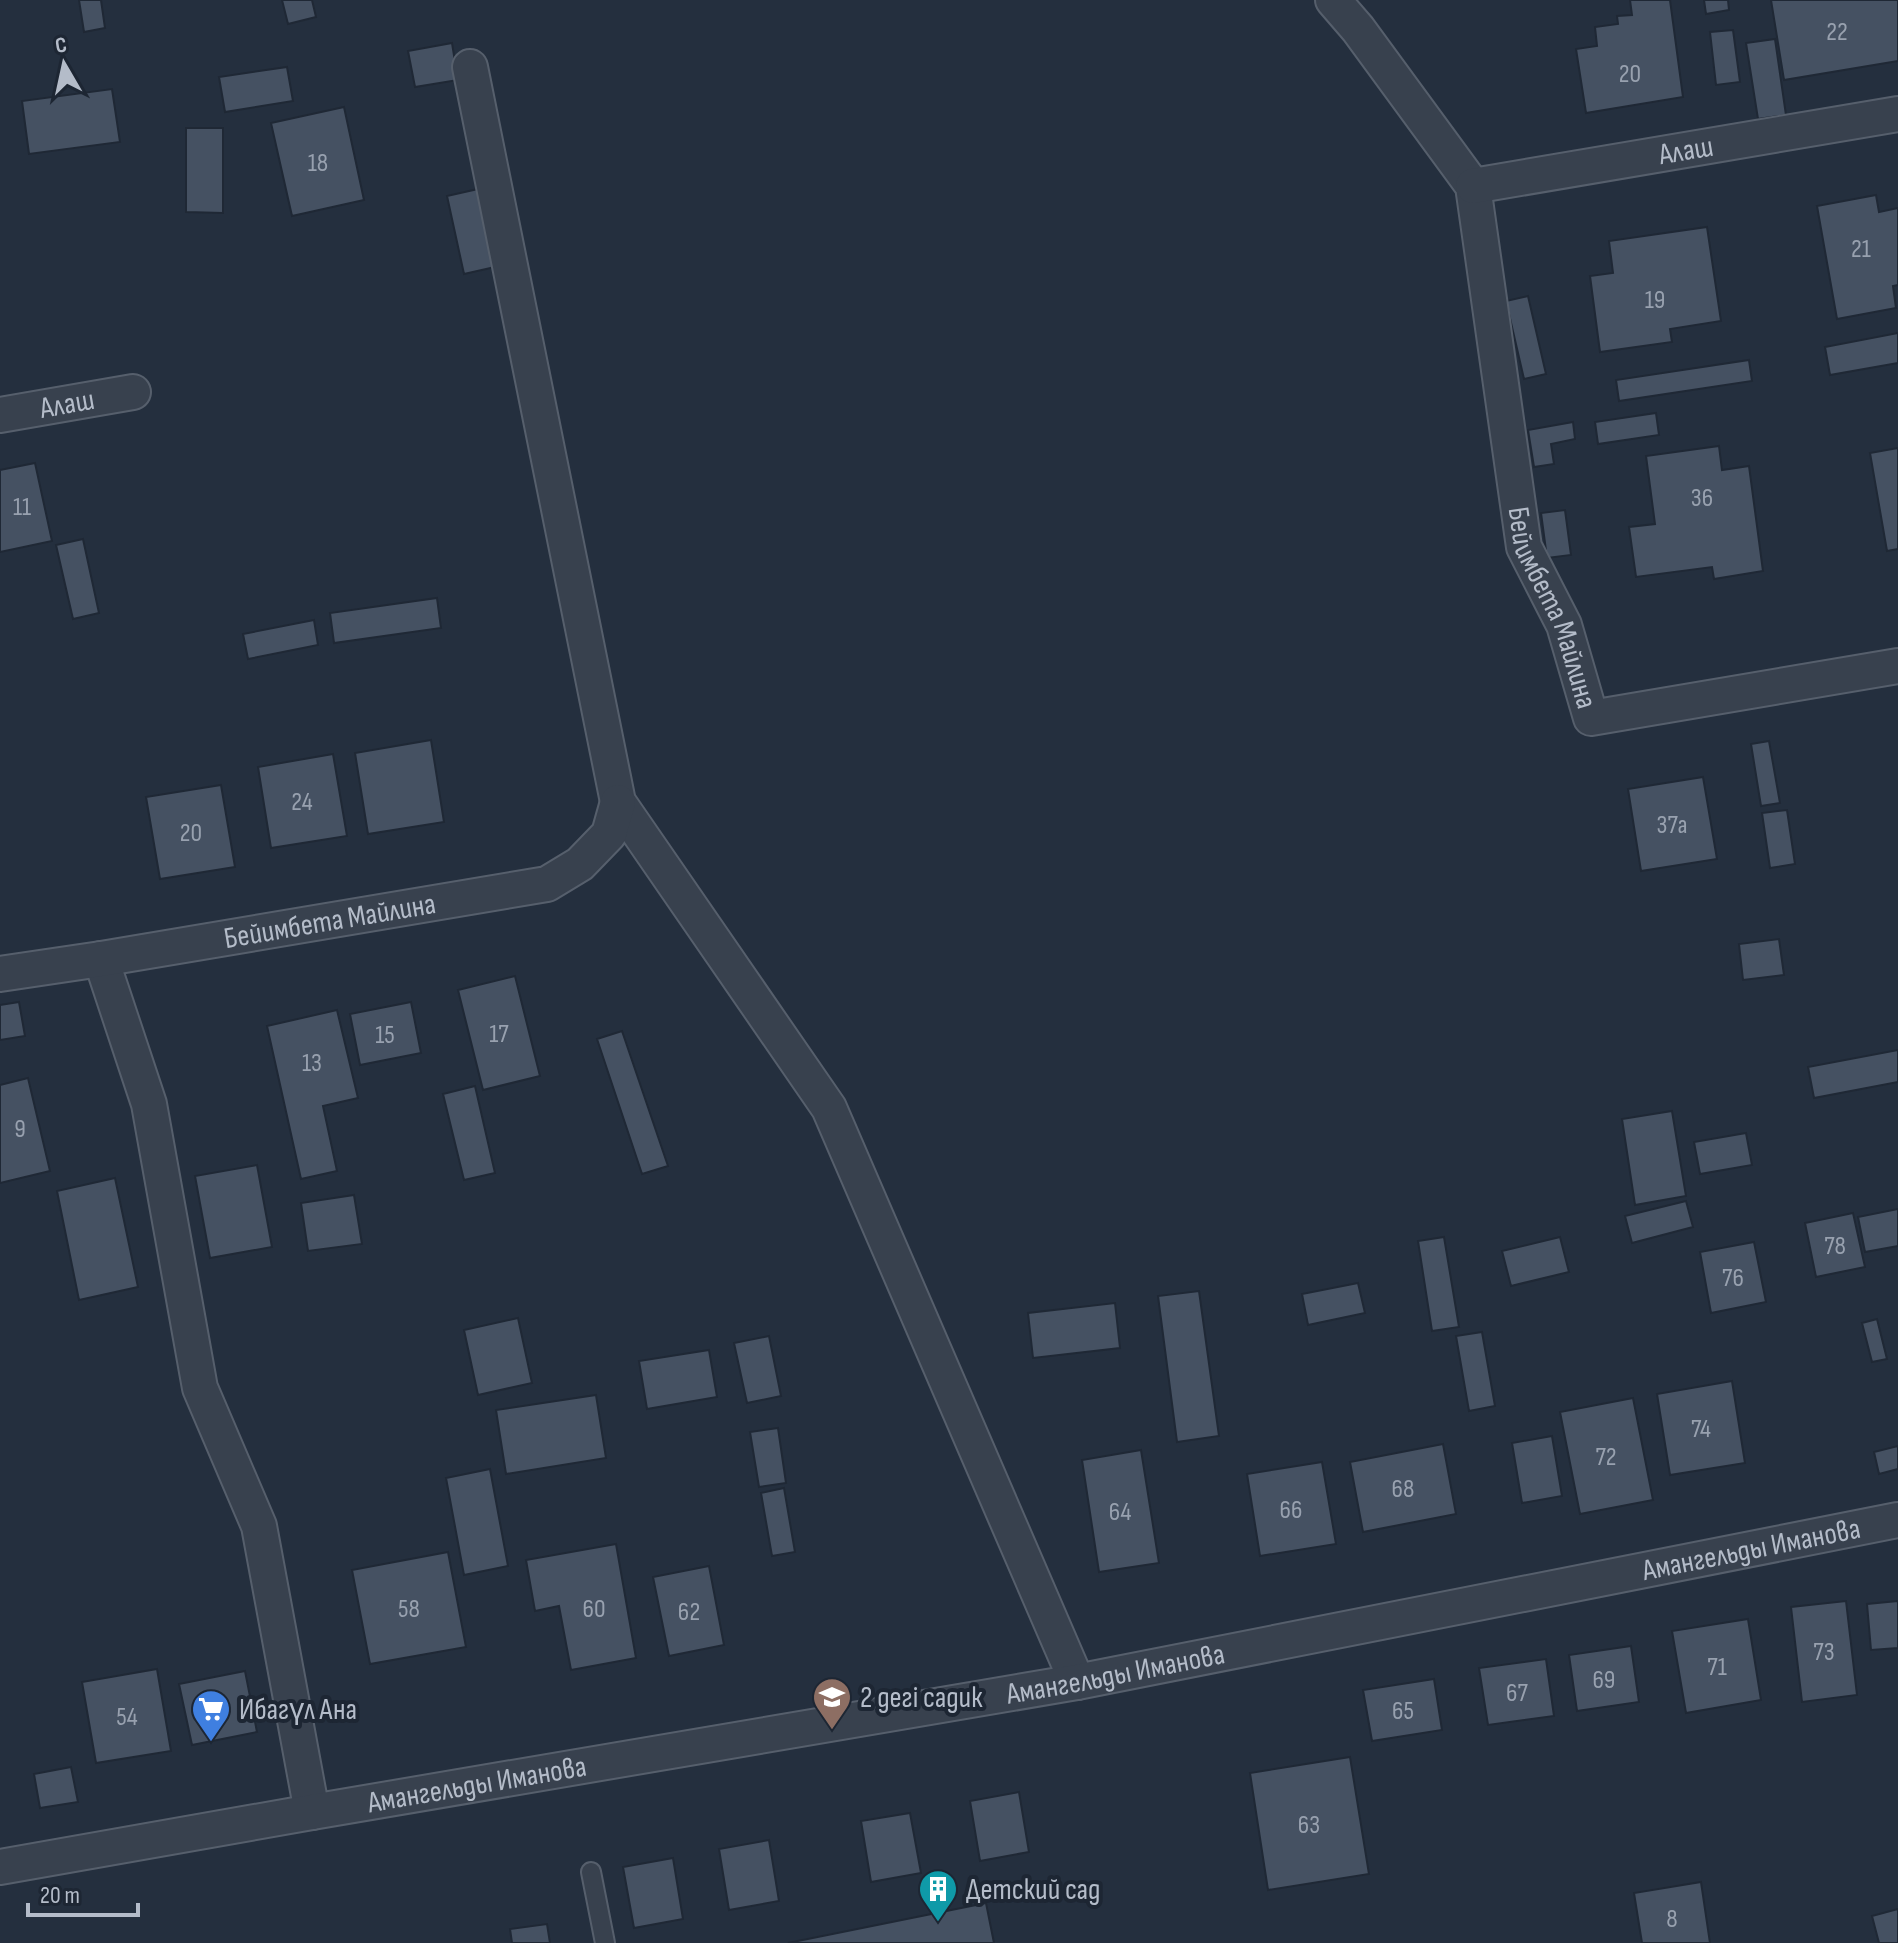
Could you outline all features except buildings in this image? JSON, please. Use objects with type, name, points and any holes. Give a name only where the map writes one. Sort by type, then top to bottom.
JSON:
[{"type":"street","points":[[1333,0],[1357,14],[1473,186]]},
{"type":"street","points":[[470,67],[618,802],[829,1108],[1077,1682]]},
{"type":"street","name":"Алаш","points":[[1473,186],[1898,114]]},
{"type":"street","name":"Бейимбета Майлина","points":[[1473,186],[1524,547],[1564,625],[1591,718],[1898,666]]},
{"type":"street","name":"Алаш","points":[[0,415],[133,392]]},
{"type":"street","name":"Бейимбета Майлина","points":[[0,974],[547,884],[580,864],[609,834],[618,802]]},
{"type":"street","points":[[101,959],[149,1104],[200,1388],[259,1526],[312,1812]]},
{"type":"street","name":"Амангельды Иманова","points":[[0,1867],[1077,1682],[1898,1520]]},
{"type":"lane","points":[[591,1872],[605,1943]]},
{"type":"place","name":"2 дегі садик","points":[[832,1731]]},
{"type":"place","name":"Ибагүл Ана","points":[[211,1743]]},
{"type":"place","name":"Детский сад","points":[[938,1923]]}]
